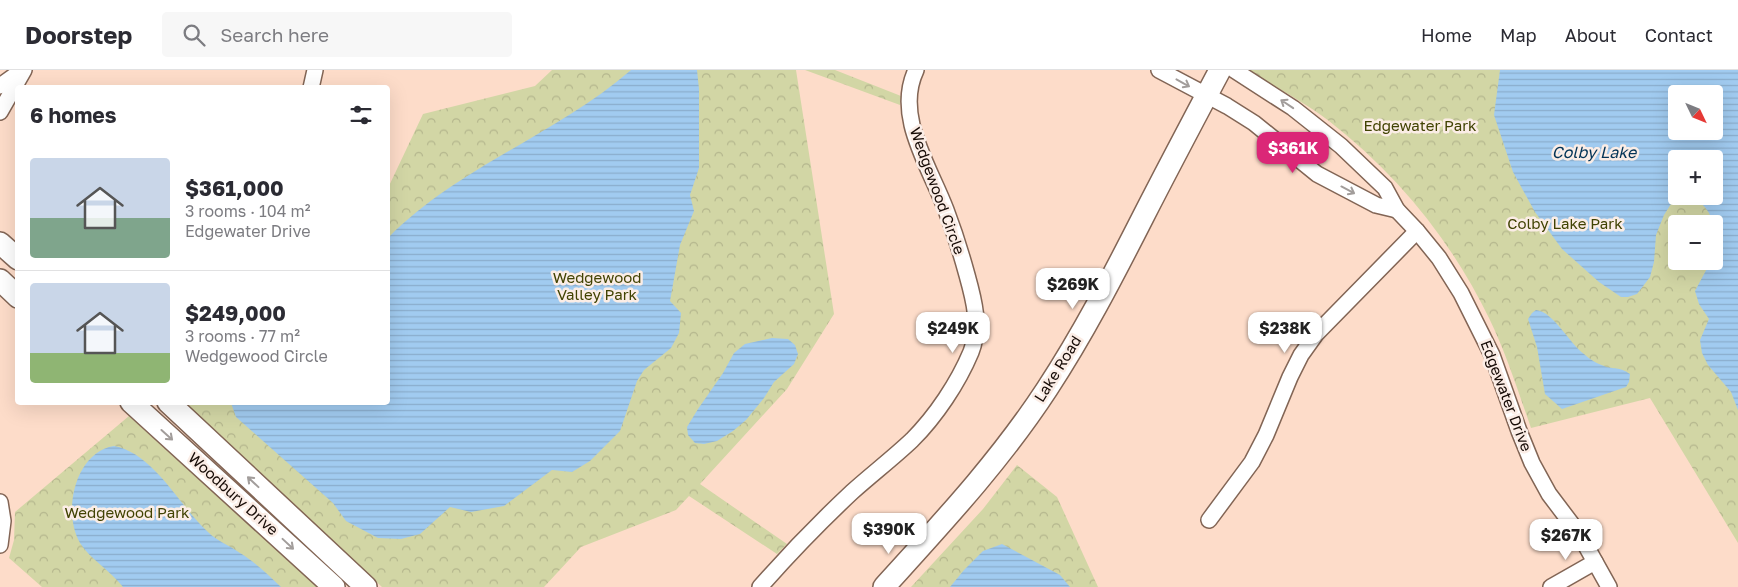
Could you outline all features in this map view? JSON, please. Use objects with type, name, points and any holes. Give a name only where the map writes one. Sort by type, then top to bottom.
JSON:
[{"type":"street","points":[[0,86],[23,70]]},
{"type":"street","points":[[0,112],[23,70]]},
{"type":"street","points":[[312,85],[316,70]]},
{"type":"street","name":"Wedgewood Circle","points":[[760,587],[825,518],[913,439],[948,394],[972,350],[977,316],[974,298],[947,211],[914,135],[910,116],[910,87],[916,70]]},
{"type":"street","points":[[1160,70],[1227,106],[1254,123],[1317,174],[1376,205],[1397,210]]},
{"type":"street","name":"Lake Road","points":[[884,587],[979,481],[1046,390],[1105,291],[1220,70]]},
{"type":"street","name":"Edgewater Drive","points":[[1234,70],[1293,108],[1341,146],[1385,188],[1397,210],[1439,258],[1477,322],[1492,355],[1532,463],[1549,494],[1580,535],[1609,587]]},
{"type":"street","points":[[1209,520],[1252,462],[1301,355],[1316,334],[1417,231]]},
{"type":"street","points":[[0,242],[15,256]]},
{"type":"street","points":[[0,280],[15,294]]},
{"type":"street","name":"Woodbury Drive","points":[[134,405],[334,587]]},
{"type":"street","name":"Woodbury Drive","points":[[171,405],[366,587]]},
{"type":"street","points":[[0,502],[4,521],[0,545]]},
{"type":"street","points":[[1550,587],[1595,562]]},
{"type":"green space","name":"Wedgewood Valley Park","points":[[552,70],[796,70],[834,314],[787,389],[700,484],[787,544],[777,554],[689,496],[676,510],[581,547],[544,587],[382,587],[187,405],[390,405],[390,184],[423,114],[535,86]]},
{"type":"green space","points":[[805,70],[835,70],[901,96],[900,105]]},
{"type":"green space","name":"Colby Lake Park","points":[[1249,70],[1738,70],[1738,543],[1650,398],[1531,428],[1506,358],[1489,318],[1474,289],[1440,235],[1377,163],[1354,141],[1300,101]]},
{"type":"green space","name":"Wedgewood Park","points":[[129,416],[318,587],[42,587],[9,558],[14,540],[15,512]]},
{"type":"green space","points":[[1017,465],[1057,497],[1098,587],[911,587],[983,509]]},
{"type":"water","points":[[631,70],[697,70],[699,89],[699,168],[690,195],[694,211],[680,245],[670,301],[681,313],[679,333],[671,348],[644,370],[637,381],[620,431],[590,461],[572,472],[552,470],[504,506],[471,512],[450,507],[420,534],[401,539],[378,538],[346,521],[333,503],[236,417],[232,405],[390,405],[390,236],[416,212],[445,191],[602,93]]},
{"type":"water","name":"Colby Lake","points":[[1500,70],[1738,70],[1738,410],[1731,392],[1708,365],[1702,353],[1700,340],[1709,319],[1699,304],[1695,291],[1706,270],[1723,270],[1723,215],[1709,215],[1702,205],[1723,205],[1723,150],[1668,150],[1668,205],[1670,205],[1656,235],[1654,262],[1650,277],[1637,294],[1628,297],[1621,297],[1599,282],[1562,249],[1535,212],[1513,172],[1494,115]]},
{"type":"water","points":[[1536,310],[1549,316],[1578,349],[1596,363],[1623,370],[1630,374],[1626,387],[1562,409],[1545,394],[1537,347],[1528,319]]},
{"type":"water","points":[[772,338],[788,339],[795,345],[798,354],[794,364],[774,382],[746,420],[733,431],[717,441],[704,444],[695,443],[688,435],[687,427],[734,353],[745,344]]},
{"type":"water","points":[[114,446],[142,459],[166,482],[208,532],[251,560],[281,587],[123,587],[84,549],[75,530],[72,516],[76,485],[81,471],[90,459],[101,451]]},
{"type":"water","points":[[1002,544],[1060,575],[1070,587],[950,587],[983,551]]},
{"type":"park label","name":"Edgewater Park","points":[[1420,126]]}]
